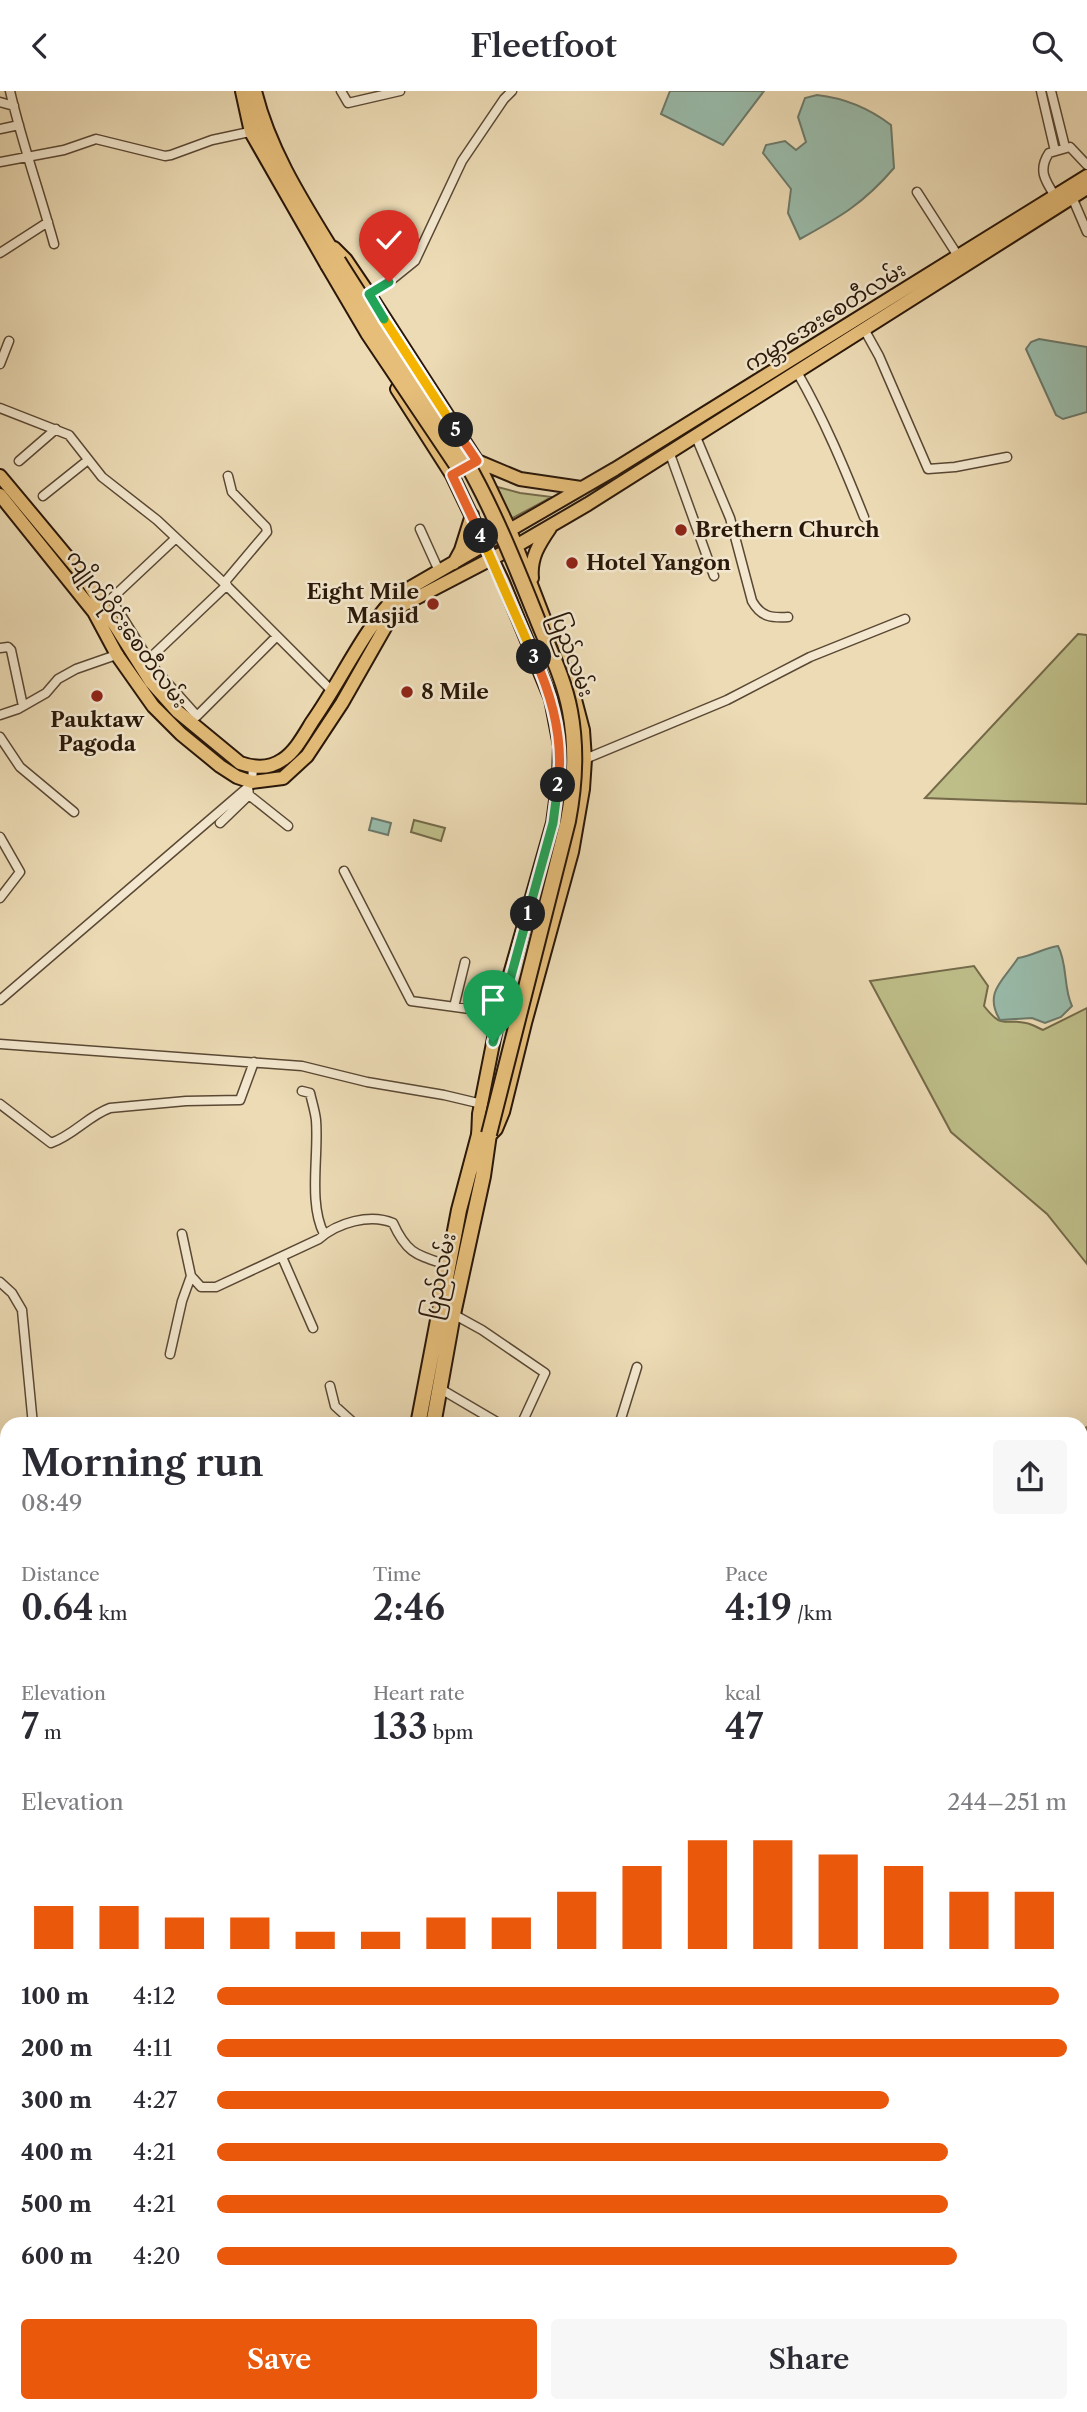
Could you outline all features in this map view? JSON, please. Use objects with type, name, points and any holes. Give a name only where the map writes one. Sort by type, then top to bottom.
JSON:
[{"type":"highway","name":"ပြည်လမ်း","points":[[243,91],[258,130],[390,367],[460,469],[488,525],[551,675],[563,712],[568,751],[568,785],[484,1135],[467,1172],[419,1417]]},
{"type":"highway","name":"ပြည်လမ်း","points":[[254,91],[258,130]]},
{"type":"highway","name":"ပြည်လမ်း","points":[[434,1417],[483,1176],[484,1135]]},
{"type":"main road","name":"ကမ္ဘာအေးစေတီလမ်း","points":[[467,571],[553,525],[670,454],[753,392],[797,372],[964,257],[1057,200],[1087,176]]},
{"type":"main road","name":"ကမ္ဘာအေးစေတီလမ်း","points":[[1057,200],[1072,197],[1087,188]]},
{"type":"main road","name":"ပြည်လမ်း","points":[[317,237],[346,260],[477,461],[510,530],[553,642],[568,673],[583,730],[585,759],[572,852],[503,1112],[496,1129],[484,1135],[482,1104],[499,1013],[553,823],[560,746],[551,699],[472,515],[452,475],[323,271],[317,237]]},
{"type":"main road","name":"ကမ္ဘာအေးစေတီလမ်း","points":[[453,564],[581,488],[753,392],[855,330]]},
{"type":"main road","points":[[477,461],[520,479],[581,488]]},
{"type":"main road","points":[[0,476],[20,511],[103,605],[122,652],[177,711],[230,757],[253,767],[281,761],[289,754],[333,692],[379,614],[396,596],[453,564],[461,550],[472,515]]},
{"type":"main road","points":[[0,495],[20,511]]},
{"type":"main road","points":[[532,586],[534,553],[553,525]]},
{"type":"main road","points":[[250,788],[283,778],[307,756],[342,703],[387,624],[403,605],[467,571],[491,575],[503,582]]},
{"type":"main road","name":"ကျိုက်ဝိုင်းစေတီလမ်း","points":[[122,652],[153,706],[181,734],[250,788]]},
{"type":"main road","points":[[560,746],[585,759]]},
{"type":"street","points":[[10,91],[26,157],[54,244]]},
{"type":"street","points":[[341,91],[348,103],[400,91]]},
{"type":"street","points":[[369,294],[415,261],[462,162],[502,95],[512,91]]},
{"type":"street","points":[[1041,91],[1055,151]]},
{"type":"street","points":[[1051,91],[1065,147]]},
{"type":"street","points":[[0,102],[14,106]]},
{"type":"street","points":[[0,129],[19,125]]},
{"type":"street","points":[[0,162],[64,150],[96,139],[165,156],[212,140],[258,130]]},
{"type":"street","points":[[1057,200],[1045,178],[1043,162],[1049,153],[1070,147],[1087,165]]},
{"type":"street","points":[[917,192],[964,257]]},
{"type":"street","points":[[1072,197],[1087,232]]},
{"type":"street","points":[[0,253],[48,222]]},
{"type":"street","points":[[855,330],[879,356],[928,469],[1007,457]]},
{"type":"street","points":[[0,364],[9,341]]},
{"type":"street","points":[[797,372],[817,407],[864,517]]},
{"type":"street","points":[[0,408],[69,435],[102,477],[176,538],[333,692]]},
{"type":"street","points":[[19,461],[57,429]]},
{"type":"street","points":[[696,437],[730,518],[752,601],[758,611],[766,616],[788,617]]},
{"type":"street","points":[[670,454],[714,576]]},
{"type":"street","points":[[43,496],[88,460]]},
{"type":"street","points":[[452,475],[477,461]]},
{"type":"street","points":[[148,660],[225,584],[267,531],[232,492],[228,477]]},
{"type":"street","points":[[420,529],[439,571]]},
{"type":"street","points":[[176,538],[111,599],[148,660],[197,716],[277,636]]},
{"type":"street","points":[[585,759],[727,700],[810,657],[905,619]]},
{"type":"street","points":[[0,648],[11,650],[23,706]]},
{"type":"street","points":[[0,716],[46,693],[58,679],[76,669],[122,652]]},
{"type":"street","points":[[0,737],[20,767],[74,812]]},
{"type":"street","points":[[220,823],[250,788],[253,767]]},
{"type":"street","points":[[250,788],[288,826]]},
{"type":"street","points":[[0,1000],[250,788]]},
{"type":"street","points":[[0,837],[20,872],[0,898]]},
{"type":"street","points":[[344,871],[411,1001],[499,1013]]},
{"type":"street","points":[[454,1007],[465,962]]},
{"type":"street","points":[[0,1044],[302,1066],[367,1082],[482,1104]]},
{"type":"street","points":[[0,1104],[51,1143],[66,1138],[100,1112],[110,1108],[186,1101],[240,1100],[254,1062]]},
{"type":"street","points":[[302,1091],[310,1093],[316,1119],[316,1202],[319,1224],[324,1234]]},
{"type":"street","points":[[182,1234],[191,1276],[201,1287],[216,1287],[282,1257],[324,1234],[363,1219],[382,1218],[393,1223],[399,1236],[414,1254],[447,1265]]},
{"type":"street","points":[[282,1257],[313,1328]]},
{"type":"street","points":[[170,1355],[182,1301],[191,1276]]},
{"type":"street","points":[[0,1282],[12,1293],[22,1310],[32,1417]]},
{"type":"street","points":[[453,1314],[482,1330],[545,1373],[525,1417]]},
{"type":"street","points":[[621,1417],[637,1367]]},
{"type":"street","points":[[330,1386],[335,1406],[347,1417]]},
{"type":"street","points":[[439,1388],[488,1417]]},
{"type":"green space","points":[[490,485],[520,493],[552,497],[509,520]]},
{"type":"green space","points":[[1078,634],[1087,635],[1087,804],[925,798]]},
{"type":"green space","points":[[414,820],[445,828],[441,841],[411,832]]},
{"type":"green space","points":[[974,966],[988,986],[984,1006],[1000,1021],[1026,1023],[1043,1030],[1087,1008],[1087,1264],[1047,1214],[951,1132],[870,981]]},
{"type":"shaded area","points":[[670,91],[764,91],[723,145],[661,114]]},
{"type":"shaded area","points":[[817,95],[856,105],[891,125],[894,168],[850,209],[800,239],[788,213],[791,189],[763,153],[766,145],[785,141],[796,150],[806,142],[798,117],[805,98]]},
{"type":"shaded area","points":[[1039,339],[1087,347],[1087,412],[1063,419],[1056,415],[1026,349],[1031,342]]},
{"type":"shaded area","points":[[372,818],[391,823],[388,835],[369,830]]},
{"type":"shaded area","points":[[1058,946],[1072,1006],[1061,1017],[1045,1023],[1032,1018],[1000,1020],[994,1002],[997,987],[1018,958]]},
{"type":"place","name":"Brethern Church","points":[[681,530]]},
{"type":"place","name":"Hotel Yangon","points":[[572,563]]},
{"type":"place","name":"Eight Mile Masjid","points":[[433,604]]},
{"type":"place","name":"8 Mile","points":[[407,692]]},
{"type":"place","name":"Pauktaw Pagoda","points":[[97,696]]},
{"type":"route","points":[[389,282],[369,294],[477,461],[452,475],[503,582],[547,687],[560,746],[559,778],[545,859],[499,1013],[493,1042]]}]
